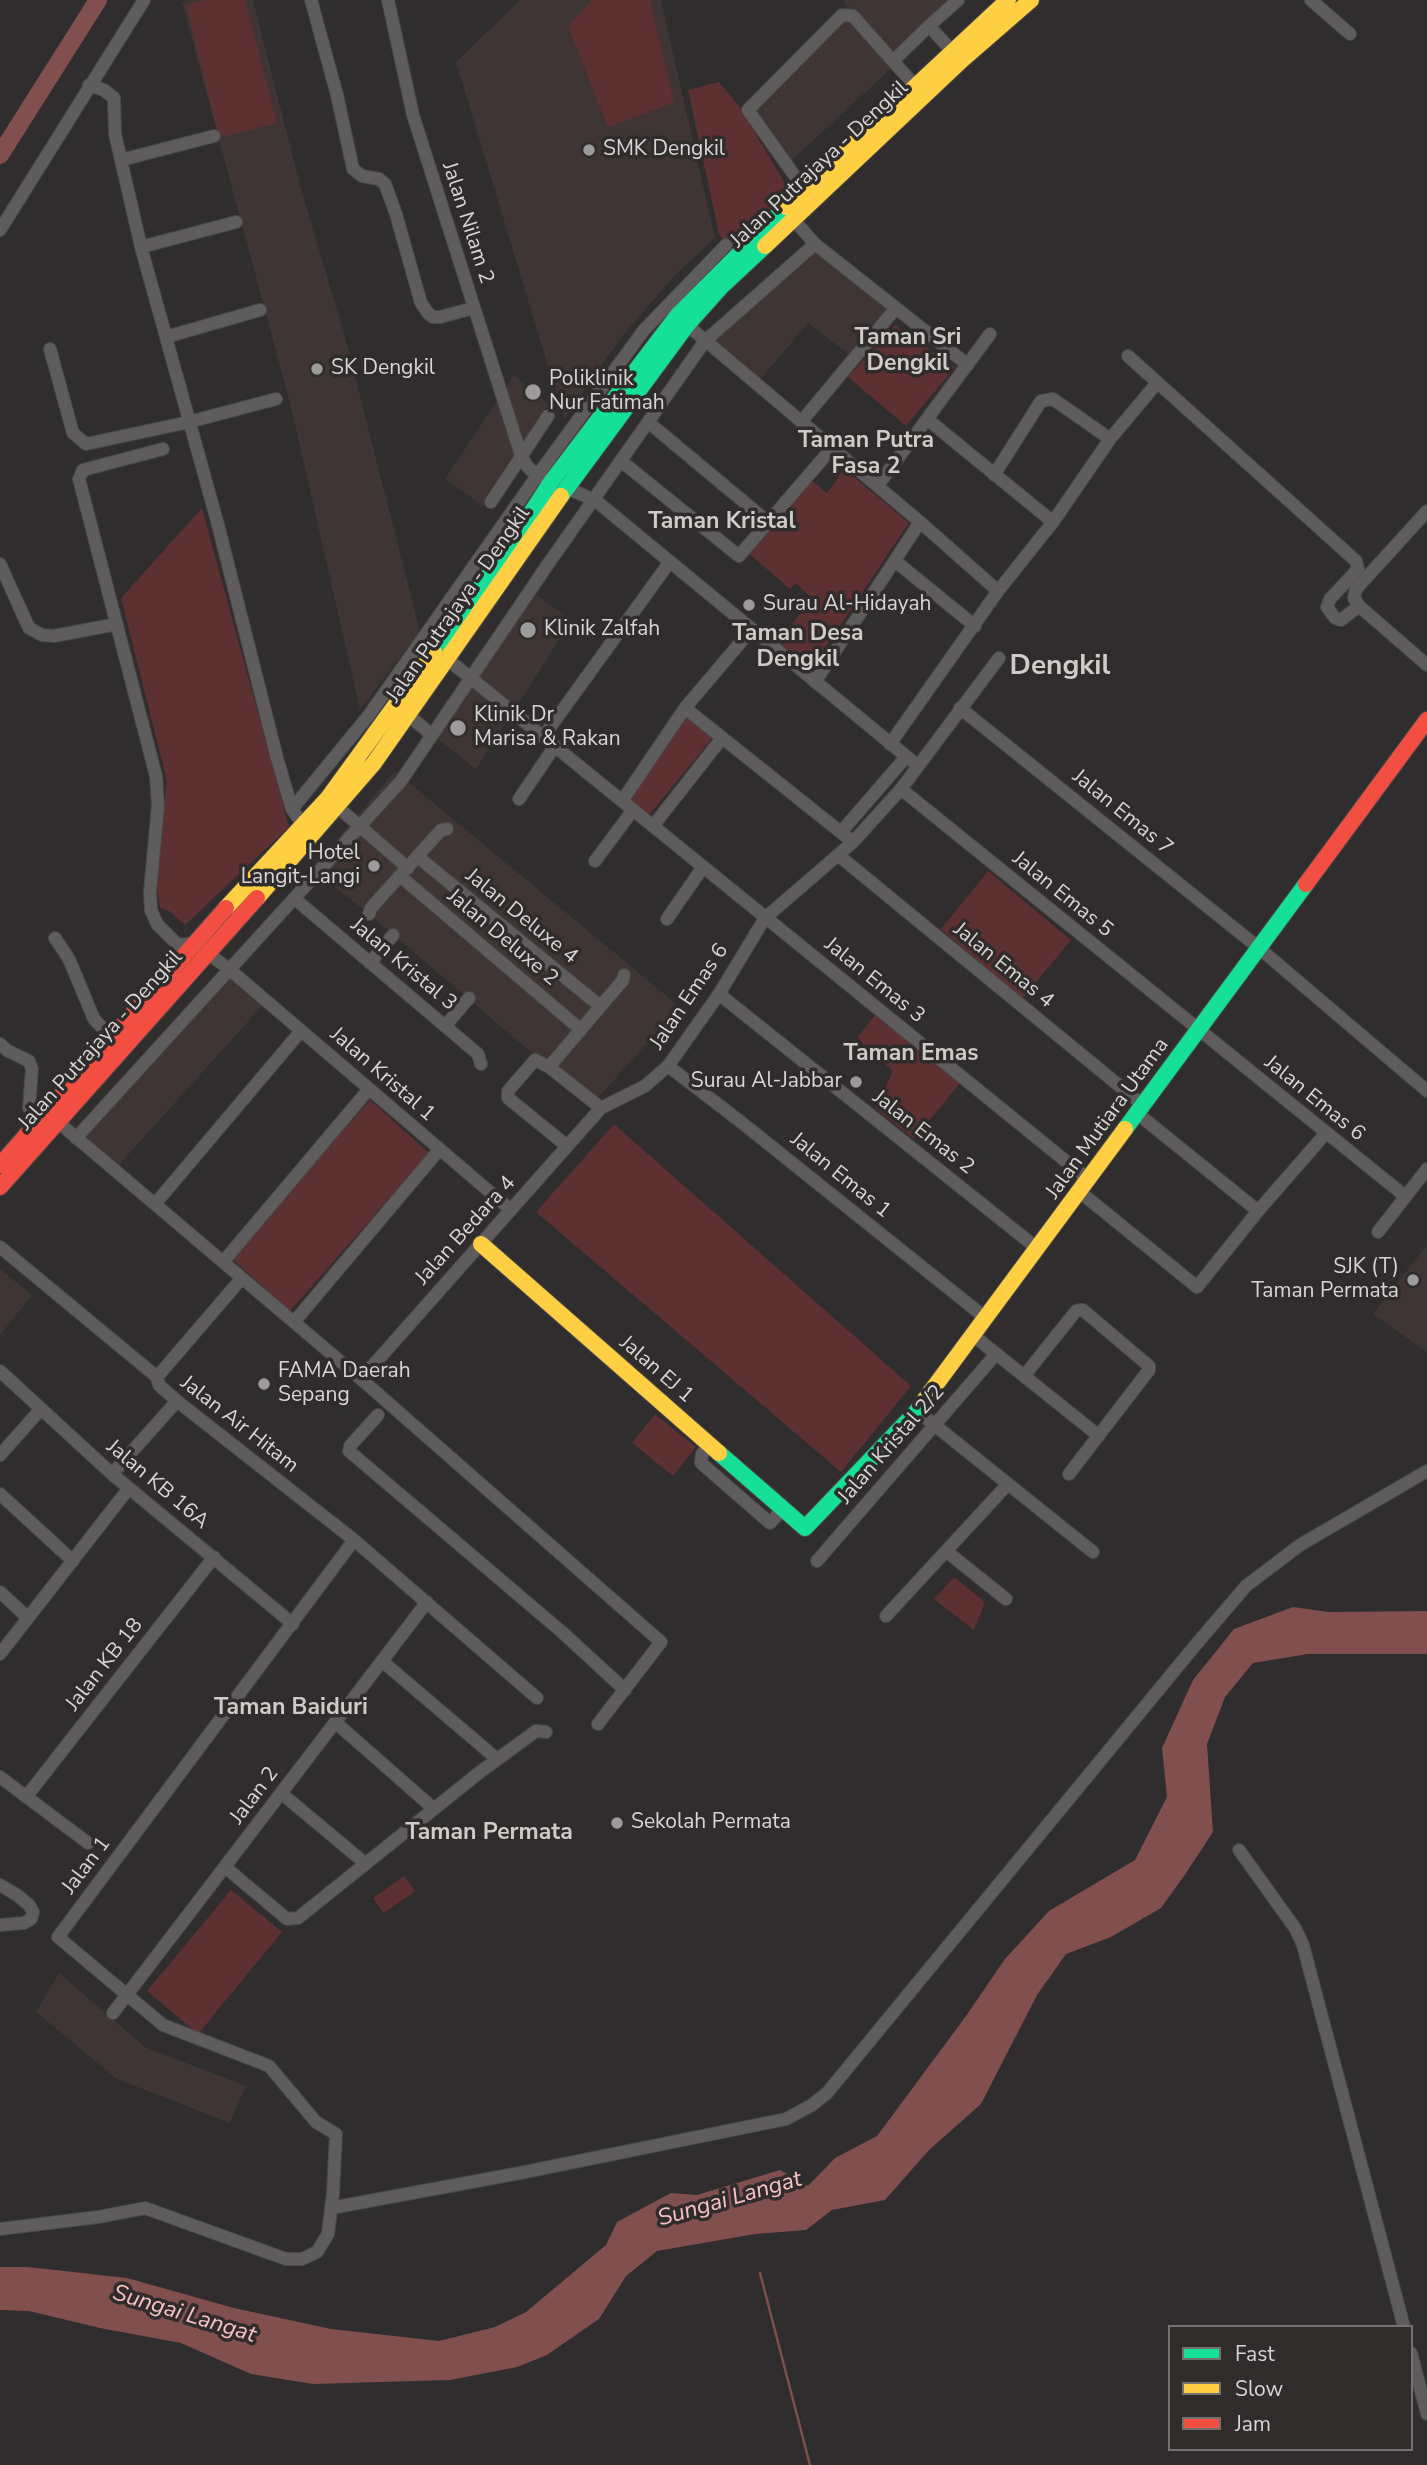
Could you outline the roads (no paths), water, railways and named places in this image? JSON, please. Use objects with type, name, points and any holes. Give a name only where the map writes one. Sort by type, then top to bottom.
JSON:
[{"type":"main road","points":[[957,56],[1008,0]]},
{"type":"main road","points":[[957,56],[1031,0]]},
{"type":"main road","name":"Jalan Putrajaya - Dengkil","points":[[0,1165],[112,1038],[201,949],[333,802],[374,763],[446,658],[587,422],[677,316],[707,273],[804,189],[915,86],[957,56]]},
{"type":"main road","name":"Jalan Putrajaya - Dengkil","points":[[0,1187],[58,1122],[303,825],[333,802],[380,729],[509,547],[551,482],[721,287],[957,56]]},
{"type":"main road","name":"Jalan Mutiara Utama","points":[[805,1528],[917,1411],[1427,720]]},
{"type":"main road","name":"Jalan EJ 1","points":[[481,1244],[805,1528]]},
{"type":"street","points":[[0,230],[144,0]]},
{"type":"street","points":[[310,0],[337,95],[353,169],[362,176],[379,178],[385,184],[422,303],[433,317],[474,308]]},
{"type":"street","name":"Jalan Nilam 2","points":[[388,0],[413,114],[521,454],[527,466],[551,482]]},
{"type":"street","points":[[893,61],[958,0]]},
{"type":"street","points":[[1311,0],[1350,34]]},
{"type":"street","points":[[804,189],[748,110],[842,15],[853,16],[915,86]]},
{"type":"street","points":[[929,26],[957,56]]},
{"type":"street","points":[[89,85],[104,90],[114,98],[116,134],[141,247],[217,521],[277,758],[292,810],[303,825]]},
{"type":"street","points":[[121,160],[214,136]]},
{"type":"street","points":[[793,219],[815,244],[968,365]]},
{"type":"street","points":[[141,247],[236,222]]},
{"type":"street","points":[[707,273],[726,244]]},
{"type":"street","points":[[76,1138],[401,781],[470,677],[705,341],[815,244]]},
{"type":"street","points":[[801,422],[896,308]]},
{"type":"street","points":[[166,337],[260,310]]},
{"type":"street","points":[[687,326],[877,485],[998,591]]},
{"type":"street","points":[[877,485],[990,334]]},
{"type":"street","points":[[50,349],[73,433],[86,444],[189,422],[276,399]]},
{"type":"street","points":[[1128,356],[1356,561],[1358,569],[1330,599],[1327,607],[1335,618],[1341,620],[1359,606]]},
{"type":"street","points":[[890,744],[998,591],[1053,522],[1110,439],[1157,383]]},
{"type":"street","points":[[994,475],[1041,401],[1053,399],[1110,439]]},
{"type":"street","points":[[491,502],[548,416]]},
{"type":"street","points":[[927,419],[1053,522]]},
{"type":"street","points":[[648,422],[768,522]]},
{"type":"street","points":[[621,461],[737,556],[742,555],[832,448]]},
{"type":"street","points":[[0,564],[29,628],[42,635],[54,636],[117,624],[79,479],[83,470],[163,449]]},
{"type":"street","points":[[292,810],[369,715],[495,536],[551,482],[596,500],[918,766]]},
{"type":"street","points":[[1427,511],[1356,589],[1354,598],[1359,606],[1427,665]]},
{"type":"street","points":[[815,682],[920,522]]},
{"type":"street","points":[[495,536],[509,547]]},
{"type":"street","points":[[895,561],[975,626]]},
{"type":"street","points":[[543,737],[669,563]]},
{"type":"street","name":"Jalan Kristal 1","points":[[117,624],[156,776],[158,805],[150,892],[151,910],[157,925],[177,945],[201,949],[229,969],[510,1210]]},
{"type":"street","points":[[622,801],[685,708],[751,630]]},
{"type":"street","name":"Jalan Emas 6","points":[[601,1108],[645,1086],[668,1066],[719,994],[765,918],[853,842],[901,789],[999,657]]},
{"type":"street","points":[[446,658],[765,918]]},
{"type":"street","points":[[685,708],[853,842]]},
{"type":"street","name":"Jalan Emas 7","points":[[960,708],[1259,948],[1427,1091]]},
{"type":"street","points":[[408,715],[432,735]]},
{"type":"street","points":[[653,826],[722,738]]},
{"type":"street","points":[[519,799],[555,746]]},
{"type":"street","points":[[841,832],[906,757]]},
{"type":"street","name":"Jalan Emas 5","points":[[901,789],[1199,1031]]},
{"type":"street","name":"Jalan Deluxe 2","points":[[333,802],[404,872],[580,1029]]},
{"type":"street","points":[[595,861],[633,810]]},
{"type":"street","points":[[369,914],[371,908],[441,830],[447,829]]},
{"type":"street","name":"Jalan Emas 4","points":[[838,855],[1258,1211]]},
{"type":"street","name":"Jalan Deluxe 4","points":[[418,857],[600,1006]]},
{"type":"street","points":[[667,919],[703,867]]},
{"type":"street","name":"Jalan Kristal 3","points":[[295,899],[478,1054],[481,1064]]},
{"type":"street","name":"Jalan Emas 3","points":[[765,918],[1085,1186],[1197,1287],[1258,1211]]},
{"type":"street","points":[[370,963],[393,935]]},
{"type":"street","points":[[55,938],[69,959],[94,1019],[112,1038]]},
{"type":"street","points":[[549,1067],[623,980],[624,975]]},
{"type":"street","name":"Jalan Emas 2","points":[[719,994],[1038,1249]]},
{"type":"street","points":[[445,1026],[469,998]]},
{"type":"street","points":[[155,1204],[301,1031]]},
{"type":"street","name":"Jalan Emas 6","points":[[1199,1031],[1405,1196]]},
{"type":"street","points":[[0,1044],[29,1061],[32,1069],[29,1108],[40,1118]]},
{"type":"street","points":[[567,1146],[508,1098],[508,1091],[535,1060],[549,1067],[601,1108]]},
{"type":"street","name":"Jalan Emas 1","points":[[668,1066],[987,1319]]},
{"type":"street","points":[[223,1262],[369,1089]]},
{"type":"street","name":"Jalan Bedara 4","points":[[361,1379],[601,1108]]},
{"type":"street","points":[[58,1122],[361,1379],[661,1642],[598,1724]]},
{"type":"street","points":[[1258,1211],[1326,1133]]},
{"type":"street","points":[[294,1322],[439,1150]]},
{"type":"street","points":[[1378,1232],[1427,1169]]},
{"type":"street","name":"Jalan Air Hitam","points":[[0,1247],[157,1377],[159,1385],[177,1401],[354,1540],[537,1698]]},
{"type":"street","points":[[157,1377],[242,1278]]},
{"type":"street","points":[[1024,1376],[1076,1311],[1083,1310],[1147,1362],[1149,1370],[1069,1474]]},
{"type":"street","points":[[974,1336],[1099,1436]]},
{"type":"street","name":"Jalan Kristal 2/2","points":[[817,1561],[996,1353]]},
{"type":"street","name":"Jalan KB 16A","points":[[0,1371],[112,1474],[293,1624]]},
{"type":"street","points":[[112,1474],[177,1401]]},
{"type":"street","points":[[0,1455],[41,1409]]},
{"type":"street","points":[[917,1411],[1093,1552]]},
{"type":"street","points":[[378,1415],[350,1446],[349,1451],[562,1632],[625,1690]]},
{"type":"street","points":[[0,2229],[98,2217],[145,2208],[286,2259],[302,2259],[317,2252],[323,2243],[328,2234],[331,2208],[520,2174],[786,2119],[812,2105],[836,2083],[1246,1586],[1300,1545],[1427,1472]]},
{"type":"street","points":[[886,1616],[1008,1484]]},
{"type":"street","points":[[0,1654],[129,1488]]},
{"type":"street","points":[[0,1494],[73,1560]]},
{"type":"street","name":"Jalan 1","points":[[331,2208],[336,2134],[316,2122],[269,2066],[163,2025],[58,1937],[354,1540]]},
{"type":"street","points":[[946,1550],[1006,1599]]},
{"type":"street","name":"Jalan KB 18","points":[[26,1797],[214,1557]]},
{"type":"street","points":[[0,1592],[28,1618]]},
{"type":"street","name":"Jalan 2","points":[[113,2013],[427,1602]]},
{"type":"street","points":[[382,1661],[496,1759]]},
{"type":"street","points":[[335,1722],[433,1808]]},
{"type":"street","points":[[225,1867],[287,1919],[298,1918],[496,1759],[536,1731],[546,1732]]},
{"type":"street","points":[[0,1777],[88,1843]]},
{"type":"street","points":[[281,1793],[366,1864]]},
{"type":"street","points":[[1239,1850],[1296,1928],[1303,1945],[1404,2325]]},
{"type":"street","points":[[0,1885],[17,1895],[33,1912],[31,1919],[24,1923],[0,1925]]},
{"type":"street","points":[[1413,2361],[1427,2414]]},
{"type":"water","name":"Sungai Langat","points":[[1293,1607],[1328,1612],[1427,1611],[1427,1654],[1308,1654],[1253,1663],[1225,1697],[1207,1744],[1213,1832],[1184,1876],[1161,1908],[1111,1937],[1066,1954],[1037,1995],[981,2104],[929,2150],[885,2200],[832,2210],[806,2230],[755,2234],[657,2251],[626,2276],[599,2319],[547,2355],[517,2367],[450,2380],[313,2384],[251,2374],[181,2343],[29,2311],[0,2310],[0,2267],[28,2267],[127,2278],[234,2308],[331,2329],[439,2341],[495,2327],[526,2312],[606,2245],[617,2222],[671,2193],[697,2195],[780,2170],[808,2186],[835,2158],[877,2136],[1005,1959],[1049,1911],[1135,1860],[1167,1797],[1162,1748],[1193,1680],[1234,1629]]},
{"type":"waterway","points":[[0,155],[98,0]]},
{"type":"waterway","points":[[760,2273],[810,2465]]},
{"type":"place","name":"SMK Dengkil","points":[[589,150]]},
{"type":"place","name":"SK Dengkil","points":[[317,369]]},
{"type":"place","name":"Poliklinik Nur Fatimah","points":[[533,392]]},
{"type":"place","name":"Surau Al-Hidayah","points":[[749,605]]},
{"type":"place","name":"Klinik Zalfah","points":[[528,630]]},
{"type":"place","name":"Klinik Dr Marisa & Rakan","points":[[458,728]]},
{"type":"place","name":"Hotel Langit-Langi","points":[[374,866]]},
{"type":"place","name":"Surau Al-Jabbar","points":[[856,1082]]},
{"type":"place","name":"SJK (T) Taman Permata","points":[[1413,1280]]},
{"type":"place","name":"FAMA Daerah Sepang","points":[[264,1384]]},
{"type":"place","name":"Sekolah Permata","points":[[617,1823]]},
{"type":"district","name":"Taman Sri Dengkil","points":[[908,351]]},
{"type":"district","name":"Taman Putra Fasa 2","points":[[866,454]]},
{"type":"district","name":"Taman Kristal","points":[[722,522]]},
{"type":"district","name":"Taman Desa Dengkil","points":[[798,647]]},
{"type":"district","name":"Dengkil","points":[[1060,667]]},
{"type":"district","name":"Taman Emas","points":[[911,1054]]},
{"type":"district","name":"Taman Baiduri","points":[[291,1708]]},
{"type":"district","name":"Taman Permata","points":[[489,1833]]}]
